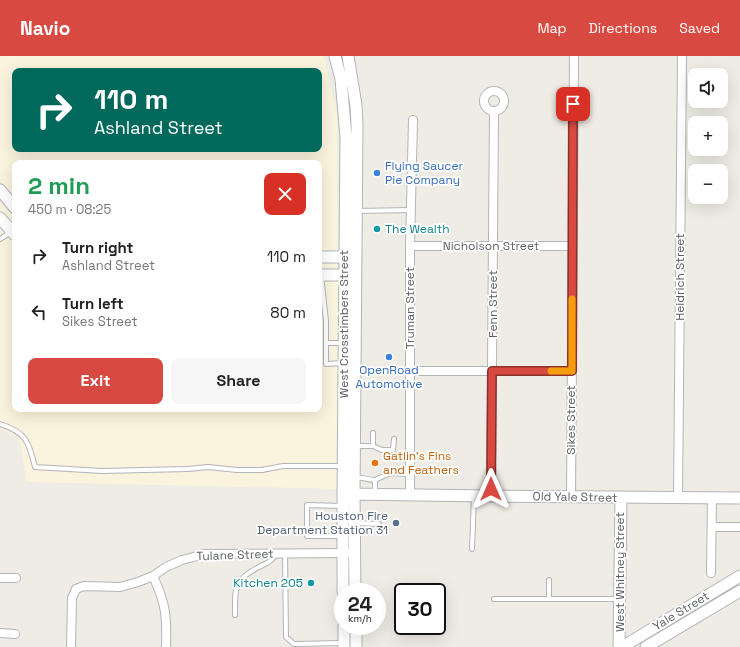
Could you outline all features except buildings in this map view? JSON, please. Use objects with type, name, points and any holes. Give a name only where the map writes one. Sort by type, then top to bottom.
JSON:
[{"type":"main road","name":"West Crosstimbers Street","points":[[335,56],[341,79],[346,137],[343,466],[348,494],[348,553],[344,583]]},
{"type":"main road","name":"West Crosstimbers Street","points":[[349,57],[356,105],[357,209],[354,477],[343,506],[348,523],[343,536],[348,553],[353,583]]},
{"type":"main road","points":[[344,103],[356,105]]},
{"type":"main road","points":[[0,190],[12,204]]},
{"type":"main road","points":[[345,206],[357,209]]},
{"type":"main road","points":[[0,218],[12,232]]},
{"type":"main road","points":[[322,257],[356,257]]},
{"type":"main road","points":[[322,275],[356,275]]},
{"type":"main road","points":[[344,376],[355,376]]},
{"type":"main road","name":"Old Yale Street","points":[[348,494],[740,498]]},
{"type":"main road","name":"West Whitney Street","points":[[620,647],[621,497]]},
{"type":"main road","points":[[736,578],[739,591]]},
{"type":"main road","name":"Yale Street","points":[[620,647],[736,578]]},
{"type":"main road","name":"Yale Street","points":[[646,647],[739,591]]},
{"type":"main road","points":[[344,645],[356,645]]},
{"type":"street","name":"Sikes Street","points":[[571,497],[574,56]]},
{"type":"street","name":"Heidrich Street","points":[[678,498],[682,56]]},
{"type":"street","name":"Fenn Street","points":[[491,496],[494,111]]},
{"type":"street","name":"Truman Street","points":[[410,495],[410,246],[413,120]]},
{"type":"street","name":"Nicholson Street","points":[[410,246],[572,246]]},
{"type":"street","points":[[410,371],[572,371]]},
{"type":"street","points":[[711,573],[712,498]]},
{"type":"street","points":[[712,527],[740,527]]},
{"type":"street","name":"Tulane Street","points":[[71,647],[72,598],[76,589],[84,586],[120,587],[154,576],[166,567],[182,560],[204,554],[348,553]]},
{"type":"street","points":[[154,576],[166,610],[166,647]]},
{"type":"street","points":[[0,578],[16,578]]},
{"type":"street","points":[[0,633],[15,634]]},
{"type":"lane","points":[[357,209],[411,210]]},
{"type":"lane","points":[[0,239],[12,233]]},
{"type":"lane","points":[[322,290],[326,321],[326,364],[344,363]]},
{"type":"lane","points":[[326,343],[344,343]]},
{"type":"lane","points":[[0,424],[19,432],[26,439],[35,467],[102,471],[188,469],[208,467],[237,470],[262,470],[283,466],[343,466]]},
{"type":"lane","points":[[372,446],[373,433]]},
{"type":"lane","points":[[354,446],[372,446],[382,450],[393,450],[394,439]]},
{"type":"lane","points":[[354,477],[375,480],[390,473],[410,474]]},
{"type":"lane","points":[[375,480],[375,495]]},
{"type":"lane","points":[[472,549],[474,496]]},
{"type":"lane","points":[[343,506],[307,506],[308,536],[343,536]]},
{"type":"lane","points":[[348,523],[379,524]]},
{"type":"lane","points":[[235,615],[236,585],[241,579],[259,567],[268,564],[276,553]]},
{"type":"lane","points":[[285,553],[286,637],[294,644],[344,645]]},
{"type":"lane","points":[[549,580],[549,599]]},
{"type":"lane","points":[[494,598],[620,599]]},
{"type":"shaded area","points":[[0,56],[324,56],[337,112],[339,489],[27,482],[21,447],[17,437],[0,428],[0,194],[7,189],[0,179]]},
{"type":"slow traffic","points":[[551,371],[572,371],[572,299]]},
{"type":"place","name":"Flying Saucer Pie Company","points":[[377,173]]},
{"type":"place","name":"The Wealth","points":[[377,229]]},
{"type":"place","name":"OpenRoad Automotive","points":[[389,357]]},
{"type":"place","name":"Gatlin's Fins and Feathers","points":[[375,463]]},
{"type":"place","name":"Houston Fire Department Station 31","points":[[396,523]]},
{"type":"place","name":"Kitchen 205","points":[[311,583]]},
{"type":"route","points":[[491,489],[492,371],[572,371],[573,104]]}]
